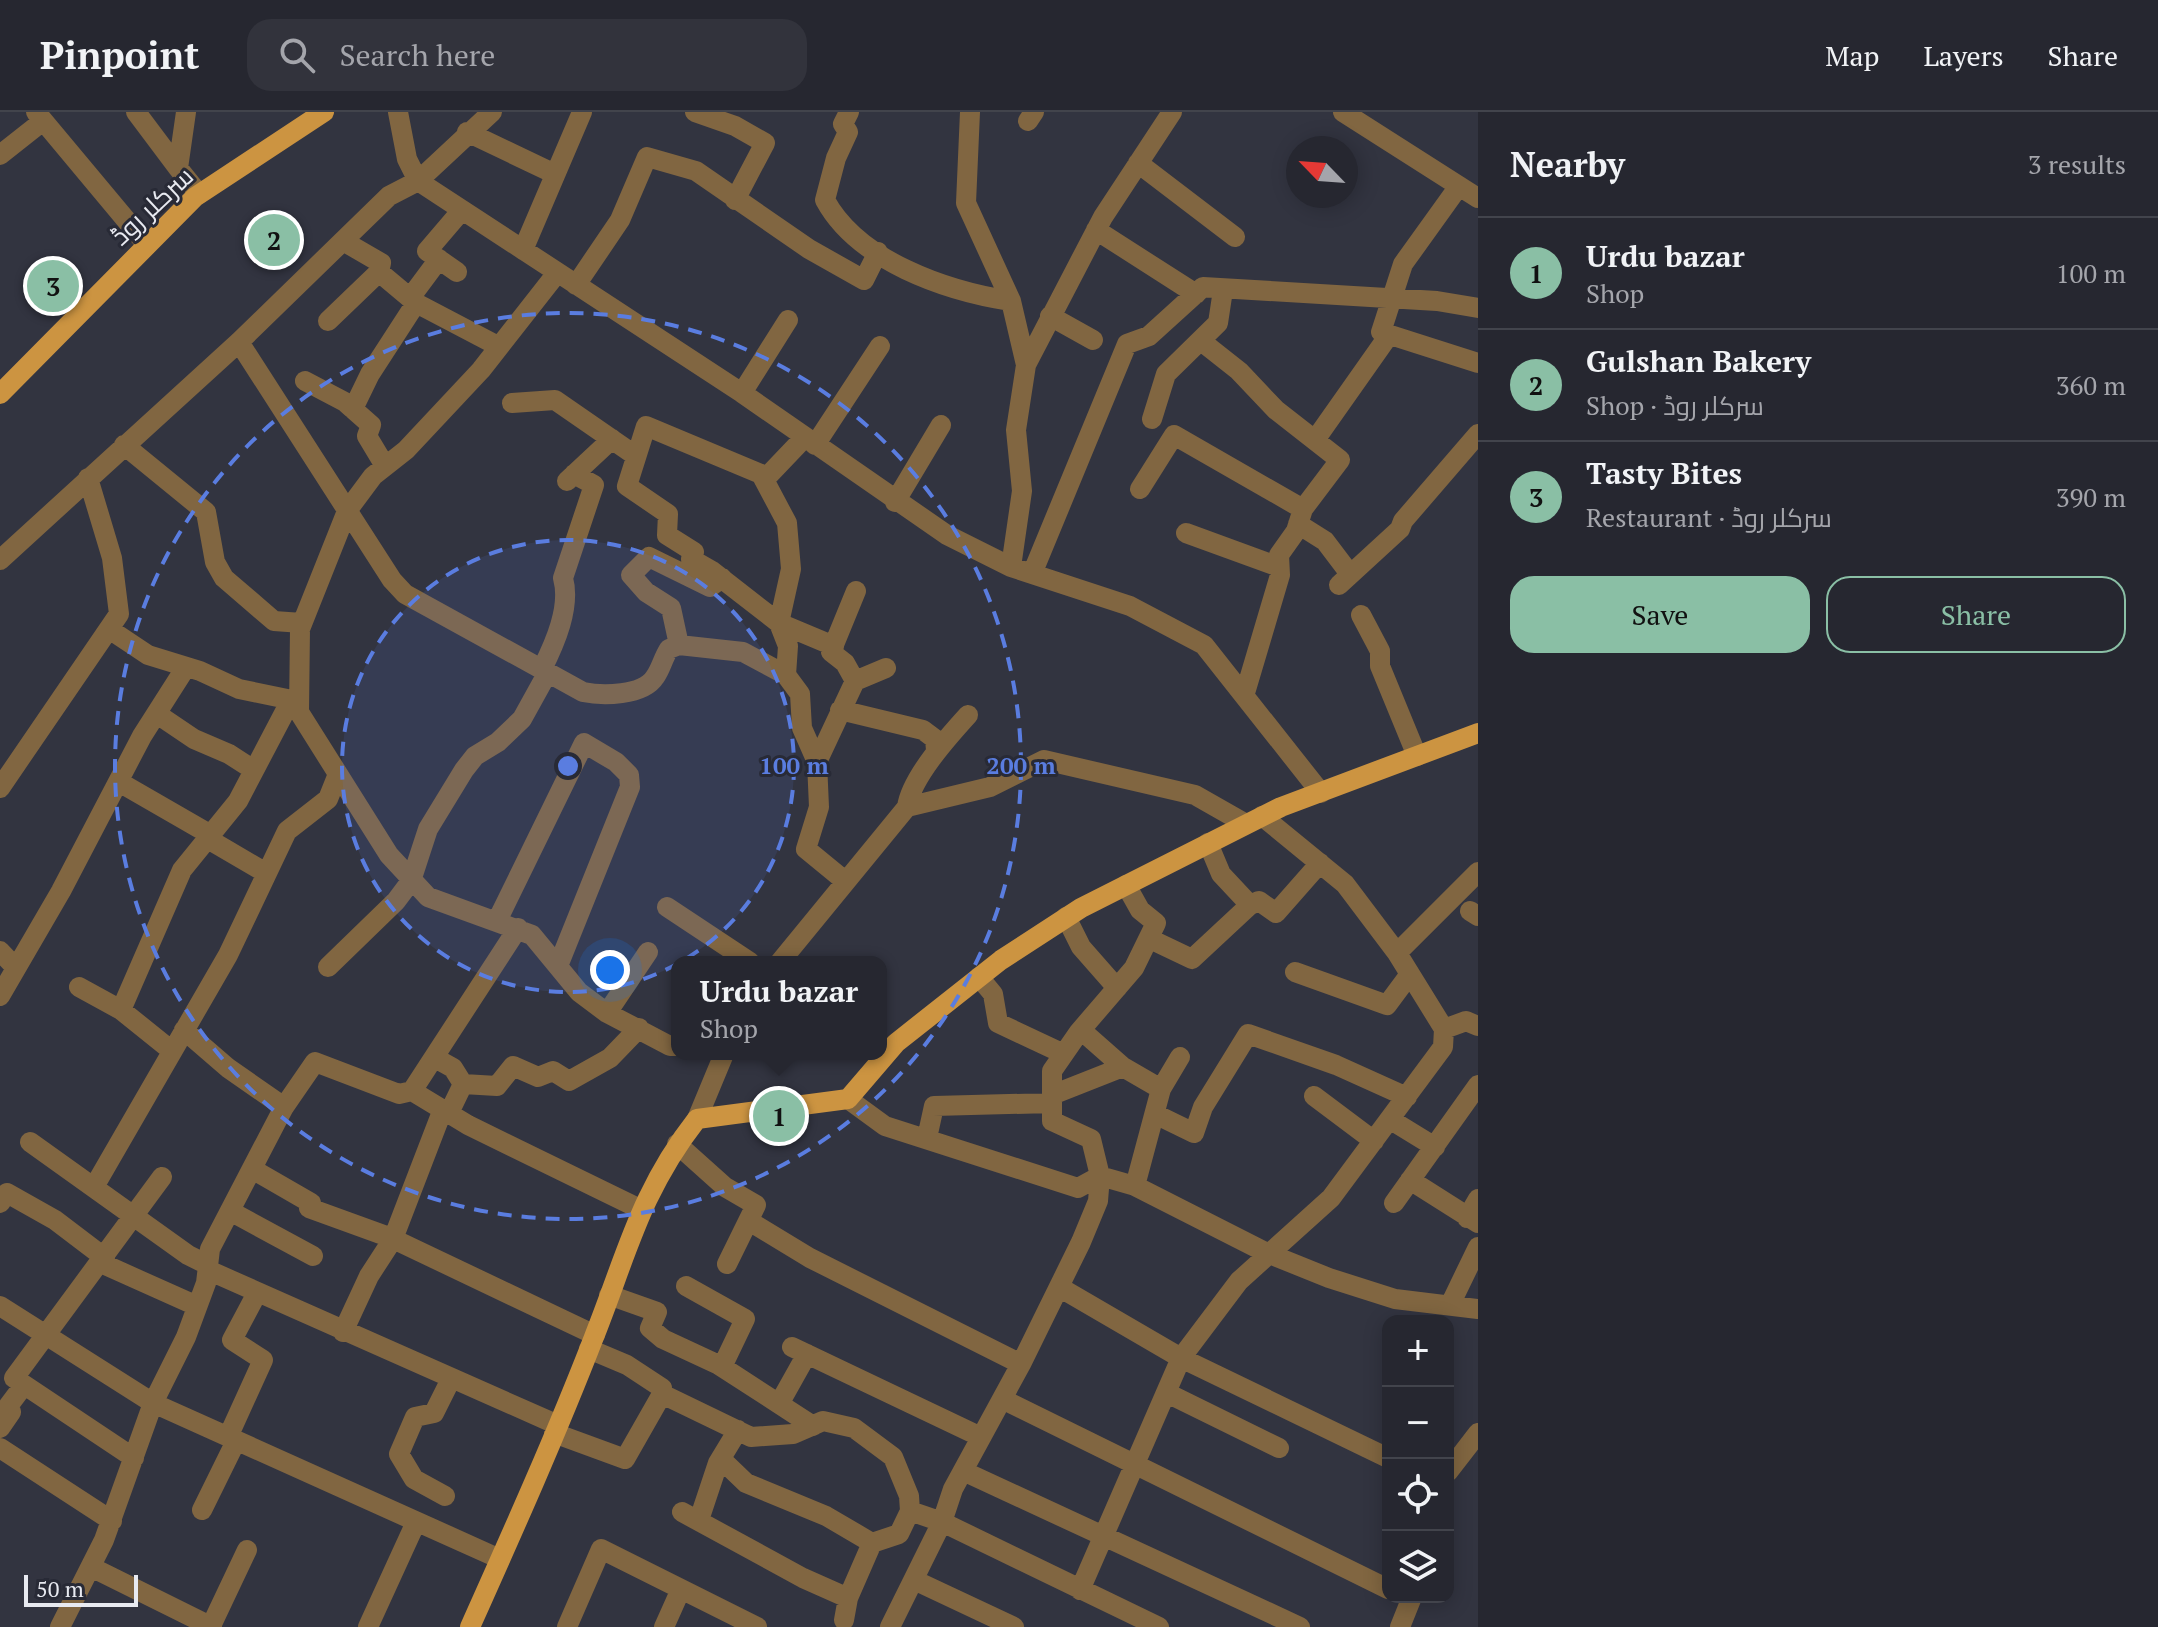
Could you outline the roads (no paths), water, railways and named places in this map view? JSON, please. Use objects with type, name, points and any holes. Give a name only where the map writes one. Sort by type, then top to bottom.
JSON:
[{"type":"main road","name":"سرکلر روڈ","points":[[0,394],[199,194],[324,112]]},
{"type":"main road","points":[[887,1054],[979,977],[1066,917],[1254,820],[1478,733]]},
{"type":"main road","points":[[470,1627],[592,1342],[640,1209],[677,1144],[697,1119],[848,1099],[881,1060]]},
{"type":"street","points":[[136,112],[199,194]]},
{"type":"street","points":[[178,168],[186,112]]},
{"type":"street","points":[[398,112],[407,159],[418,181],[742,393],[895,502],[947,535],[1011,567],[1130,606],[1204,645],[1321,793]]},
{"type":"street","points":[[0,560],[239,342],[286,292],[389,196],[418,181],[467,132],[492,112]]},
{"type":"street","points":[[523,250],[582,112]]},
{"type":"street","points":[[695,112],[737,119],[765,143],[735,200]]},
{"type":"street","points":[[849,112],[843,124],[848,132],[836,158],[825,200],[834,216],[878,252],[940,283],[1011,301]]},
{"type":"street","points":[[970,112],[966,203],[1011,301],[1026,365]]},
{"type":"street","points":[[1011,567],[1022,491],[1016,430],[1026,365],[1096,230],[1168,118],[1146,112]]},
{"type":"street","points":[[1343,112],[1478,198]]},
{"type":"street","points":[[0,155],[40,116],[147,245]]},
{"type":"street","points":[[467,132],[555,174]]},
{"type":"street","points":[[576,285],[620,220],[647,157],[696,171],[735,200],[864,280],[878,252]]},
{"type":"street","points":[[1138,163],[1235,237]]},
{"type":"street","points":[[1459,186],[1403,264],[1381,332],[1478,363]]},
{"type":"street","points":[[457,272],[427,251],[462,210]]},
{"type":"street","points":[[1096,230],[1196,294]]},
{"type":"street","points":[[328,321],[379,272],[381,263],[343,241]]},
{"type":"street","points":[[353,409],[370,374],[439,259]]},
{"type":"street","points":[[379,272],[413,300],[498,346]]},
{"type":"street","points":[[121,1010],[182,870],[238,801],[294,700],[302,623],[347,511],[373,476],[406,450],[481,370],[557,273]]},
{"type":"street","points":[[1032,574],[1127,344],[1149,336],[1203,287],[1478,308]]},
{"type":"street","points":[[1152,419],[1166,374],[1218,323],[1223,290]]},
{"type":"street","points":[[1050,316],[1093,340]]},
{"type":"street","points":[[742,393],[788,320]]},
{"type":"street","points":[[1315,440],[1389,335]]},
{"type":"street","points":[[1201,341],[1340,460],[1300,517],[1279,555],[1279,567],[1245,693]]},
{"type":"street","points":[[239,342],[347,511],[405,594],[583,692],[613,694],[654,680],[669,649],[679,645],[743,652],[786,675],[800,694],[802,728],[817,762],[819,807],[806,849],[845,881]]},
{"type":"street","points":[[764,480],[810,441],[880,346]]},
{"type":"street","points":[[305,381],[353,409],[371,425],[367,436],[385,466]]},
{"type":"street","points":[[512,403],[555,400],[636,456]]},
{"type":"street","points":[[895,502],[941,425]]},
{"type":"street","points":[[786,675],[788,646],[779,623],[791,569],[787,523],[761,474],[646,426],[627,486],[668,514],[667,535],[694,552],[691,559],[722,578],[779,623],[834,646]]},
{"type":"street","points":[[1140,489],[1174,435],[1300,517],[1325,541],[1344,579],[1400,529],[1403,521],[1478,434]]},
{"type":"street","points":[[328,967],[368,931],[411,881],[428,829],[464,770],[475,756],[498,742],[522,719],[555,645],[566,591],[563,578],[594,485],[571,478],[612,439]]},
{"type":"street","points":[[124,445],[206,512],[215,562],[224,578],[274,621],[302,623]]},
{"type":"street","points":[[0,788],[119,614],[112,558],[88,478]]},
{"type":"street","points":[[1186,533],[1279,567]]},
{"type":"street","points":[[679,645],[671,608],[646,592],[631,575],[649,557],[710,587],[722,578]]},
{"type":"street","points":[[855,681],[845,663],[831,652],[856,591]]},
{"type":"street","points":[[1361,615],[1380,651],[1380,666],[1417,756]]},
{"type":"street","points":[[109,629],[148,655],[239,689],[294,700]]},
{"type":"street","points":[[0,996],[186,667]]},
{"type":"street","points":[[817,762],[855,681],[886,668]]},
{"type":"street","points":[[294,700],[389,855],[428,897],[518,928],[541,942],[579,992],[607,1013],[671,1046]]},
{"type":"street","points":[[840,710],[923,730],[935,739],[936,750]]},
{"type":"street","points":[[157,714],[194,739],[229,754],[254,770]]},
{"type":"street","points":[[785,956],[907,807],[909,797],[936,750],[968,715]]},
{"type":"street","points":[[497,921],[584,743],[616,762],[629,775],[630,787],[558,966]]},
{"type":"street","points":[[907,807],[990,787],[1044,760],[1195,795],[1254,820],[1320,863],[1345,884],[1397,953],[1444,1029],[1443,1047],[1331,1198],[1267,1253],[1222,1301],[1181,1358],[1080,1590]]},
{"type":"street","points":[[94,1187],[228,955],[287,831],[328,799],[338,774]]},
{"type":"street","points":[[119,782],[266,873]]},
{"type":"street","points":[[1208,843],[1221,874],[1250,905]]},
{"type":"street","points":[[1150,939],[1192,959],[1250,905],[1259,901],[1276,913],[1320,863]]},
{"type":"street","points":[[1397,953],[1478,872]]},
{"type":"street","points":[[890,1627],[942,1522],[963,1471],[1021,1364],[1098,1201],[1100,1176],[1091,1139],[1074,1128],[1052,1121],[1052,1071],[1081,1030],[1134,968],[1150,939],[1156,923],[1140,910],[1126,885]]},
{"type":"street","points":[[667,907],[741,956]]},
{"type":"street","points":[[1066,917],[1081,947],[1117,988]]},
{"type":"street","points":[[60,1627],[112,1521],[153,1403],[197,1306],[210,1249],[284,1107],[315,1062],[399,1094],[412,1091],[518,928]]},
{"type":"street","points":[[0,951],[16,968]]},
{"type":"street","points":[[607,1013],[648,952]]},
{"type":"street","points":[[1295,972],[1387,1005],[1410,974]]},
{"type":"street","points":[[979,977],[993,994],[998,1023],[1064,1054]]},
{"type":"street","points":[[79,987],[121,1010],[172,1051]]},
{"type":"street","points":[[1444,1029],[1466,1021],[1478,1026]]},
{"type":"street","points":[[463,1084],[497,1086],[513,1066],[538,1077],[553,1071],[569,1081],[610,1058],[639,1028]]},
{"type":"street","points":[[184,1030],[228,1068],[284,1107]]},
{"type":"street","points":[[1081,1030],[1123,1067],[1161,1089]]},
{"type":"street","points":[[1155,1114],[1194,1133],[1203,1107],[1248,1034],[1336,1065],[1407,1097]]},
{"type":"street","points":[[1135,1186],[1161,1089],[1180,1057]]},
{"type":"street","points":[[435,1058],[453,1068],[463,1084]]},
{"type":"street","points":[[697,1119],[721,1060]]},
{"type":"street","points":[[927,1138],[934,1106],[1052,1099],[1123,1067]]},
{"type":"street","points":[[343,1332],[369,1276],[393,1239],[446,1111],[463,1084]]},
{"type":"street","points":[[1394,1203],[1478,1085]]},
{"type":"street","points":[[412,1091],[640,1209]]},
{"type":"street","points":[[1314,1096],[1374,1141]]},
{"type":"street","points":[[848,1099],[885,1126],[1078,1188],[1100,1176],[1135,1186],[1267,1253],[1395,1299],[1478,1309]]},
{"type":"street","points":[[1391,1120],[1435,1147]]},
{"type":"street","points":[[30,1142],[208,1267],[257,1293],[625,1459],[662,1394],[662,1388],[592,1342],[393,1239],[309,1208],[311,1203],[252,1169]]},
{"type":"street","points":[[677,1144],[725,1187],[756,1205],[727,1264]]},
{"type":"street","points":[[134,1458],[14,1378],[162,1177]]},
{"type":"street","points":[[1410,1180],[1472,1221],[1478,1199]]},
{"type":"street","points":[[0,1203],[7,1193],[55,1220],[103,1260],[197,1306]]},
{"type":"street","points":[[230,1211],[313,1256]]},
{"type":"street","points":[[749,1221],[810,1258],[1021,1364]]},
{"type":"street","points":[[1450,1305],[1478,1247]]},
{"type":"street","points":[[686,1286],[745,1319],[722,1367]]},
{"type":"street","points":[[1059,1287],[1181,1358],[1382,1455]]},
{"type":"street","points":[[202,1510],[263,1360],[232,1340],[257,1293]]},
{"type":"street","points":[[609,1295],[657,1312],[650,1328],[663,1339],[722,1367],[813,1426]]},
{"type":"street","points":[[0,1306],[153,1403],[500,1559]]},
{"type":"street","points":[[779,1404],[799,1350],[981,1437]]},
{"type":"street","points":[[445,1496],[414,1479],[399,1454],[415,1417],[434,1413],[451,1379]]},
{"type":"street","points":[[0,1428],[11,1412],[9,1405],[24,1385]]},
{"type":"street","points":[[1167,1393],[1279,1448]]},
{"type":"street","points":[[662,1394],[751,1437],[793,1434],[823,1421],[854,1428],[893,1457],[909,1496],[910,1511],[899,1534],[872,1543],[848,1598],[844,1620]]},
{"type":"street","points":[[1002,1399],[1382,1586]]},
{"type":"street","points":[[738,1430],[691,1516],[803,1578],[848,1598]]},
{"type":"street","points":[[1454,1462],[1478,1433]]},
{"type":"street","points":[[0,1448],[112,1521]]},
{"type":"street","points":[[721,1459],[746,1483],[826,1516],[872,1543]]},
{"type":"street","points":[[963,1471],[1300,1627]]},
{"type":"street","points":[[910,1511],[942,1522],[1159,1627]]},
{"type":"street","points":[[368,1627],[416,1522]]},
{"type":"street","points":[[567,1627],[601,1549],[757,1627]]},
{"type":"street","points":[[91,1567],[212,1627],[247,1550]]},
{"type":"street","points":[[914,1580],[1014,1627]]},
{"type":"street","points":[[664,1627],[681,1589]]},
{"type":"street","points":[[1400,1627],[1410,1603]]},
{"type":"place","name":"Gulshan Bakery","points":[[274,240]]},
{"type":"place","name":"Tasty Bites","points":[[53,286]]},
{"type":"place","name":"Urdu bazar","points":[[779,1116]]}]
